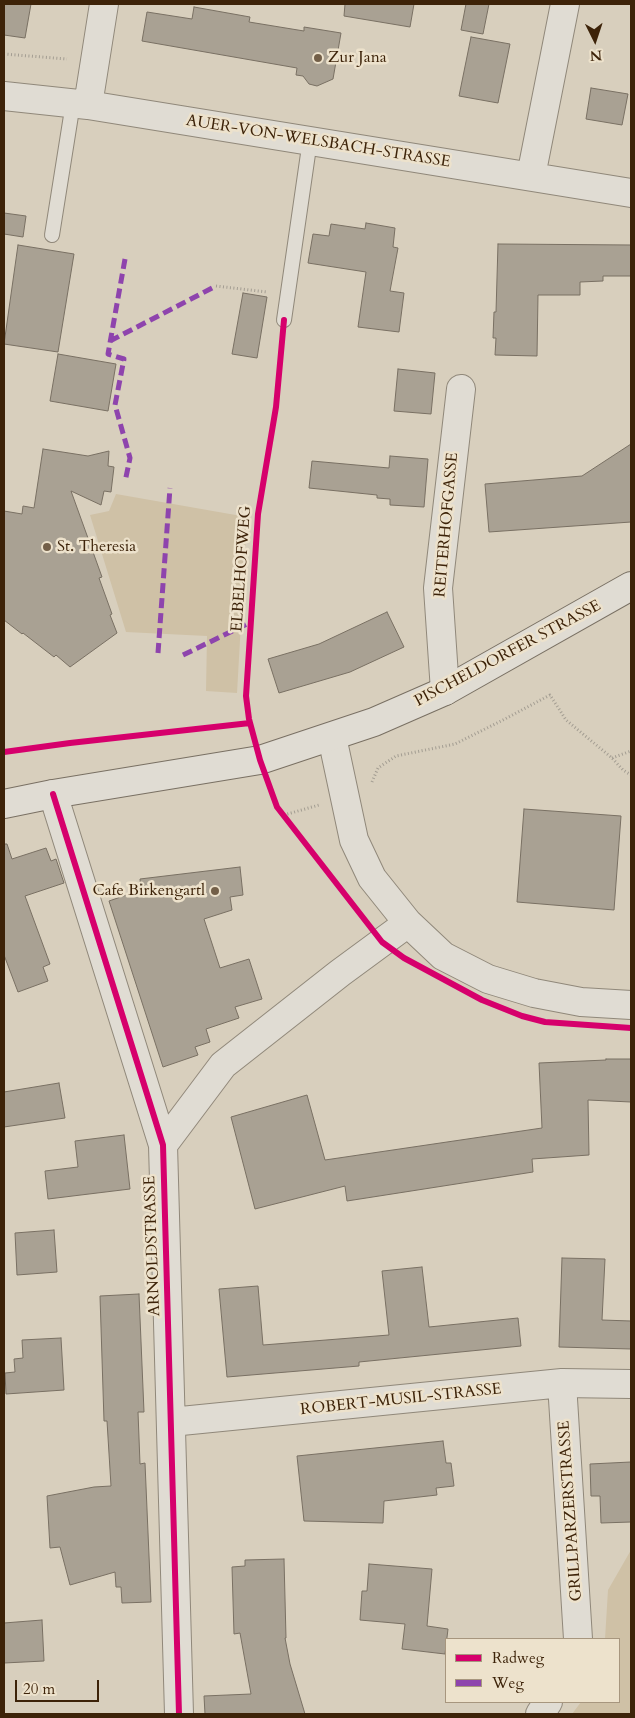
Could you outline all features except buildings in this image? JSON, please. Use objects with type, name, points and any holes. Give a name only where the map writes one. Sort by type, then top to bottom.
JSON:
[{"type":"street","points":[[81,104],[95,61],[104,4]]},
{"type":"street","points":[[531,176],[565,4]]},
{"type":"street","name":"AUER-VON-WELSBACH-STRASSE","points":[[4,96],[81,104],[631,193]]},
{"type":"street","name":"REITERHOFGASSE","points":[[445,691],[438,588],[461,389]]},
{"type":"street","name":"PISCHELDORFER STRASSE","points":[[4,804],[53,794],[260,760],[374,722],[445,691],[631,586]]},
{"type":"street","points":[[332,736],[354,840],[372,878],[408,923],[443,956],[488,979],[534,993],[581,1002],[631,1005]]},
{"type":"street","name":"ARNOLDSTRASSE","points":[[53,794],[163,1145],[179,1714]]},
{"type":"street","points":[[163,1145],[223,1065],[340,973],[408,923]]},
{"type":"street","name":"ROBERT-MUSIL-STRASSE","points":[[171,1422],[562,1383],[631,1384]]},
{"type":"street","name":"GRILLPARZERSTRASSE","points":[[562,1383],[578,1638]]},
{"type":"street","points":[[540,1714],[547,1703]]},
{"type":"lane","points":[[52,235],[81,104]]},
{"type":"lane","points":[[284,320],[310,140]]},
{"type":"path","points":[[4,54],[95,61]]},
{"type":"path","points":[[216,286],[288,295]]},
{"type":"path","points":[[290,823],[282,813],[344,798],[369,788],[378,768],[396,756],[455,744],[550,695],[566,720],[631,775]]},
{"type":"path","points":[[612,758],[631,751]]},
{"type":"shaded area","points":[[116,494],[247,517],[237,693],[206,691],[207,636],[126,632],[90,515],[109,511]]},
{"type":"shaded area","points":[[631,1550],[631,1714],[572,1714],[580,1703],[620,1703],[620,1638],[605,1638],[608,1590]]},
{"type":"marked path","points":[[125,259],[108,354],[124,359],[115,405],[130,458],[125,482]]},
{"type":"marked path","points":[[110,341],[216,286]]},
{"type":"marked path","points":[[158,653],[170,488]]},
{"type":"marked path","points":[[183,655],[251,622]]},
{"type":"cycle path","name":"ELBELHOFWEG","points":[[284,320],[276,407],[258,514],[246,696],[249,719],[260,760],[277,807],[382,942],[404,958],[482,1000],[522,1016],[545,1022],[631,1028]]},
{"type":"cycle path","points":[[4,752],[250,723]]},
{"type":"cycle path","points":[[53,794],[163,1145],[179,1714]]},
{"type":"place","name":"Zur Jana","points":[[318,58]]},
{"type":"place","name":"St. Theresia","points":[[47,547]]},
{"type":"place","name":"Cafe Birkengartl","points":[[215,891]]}]
